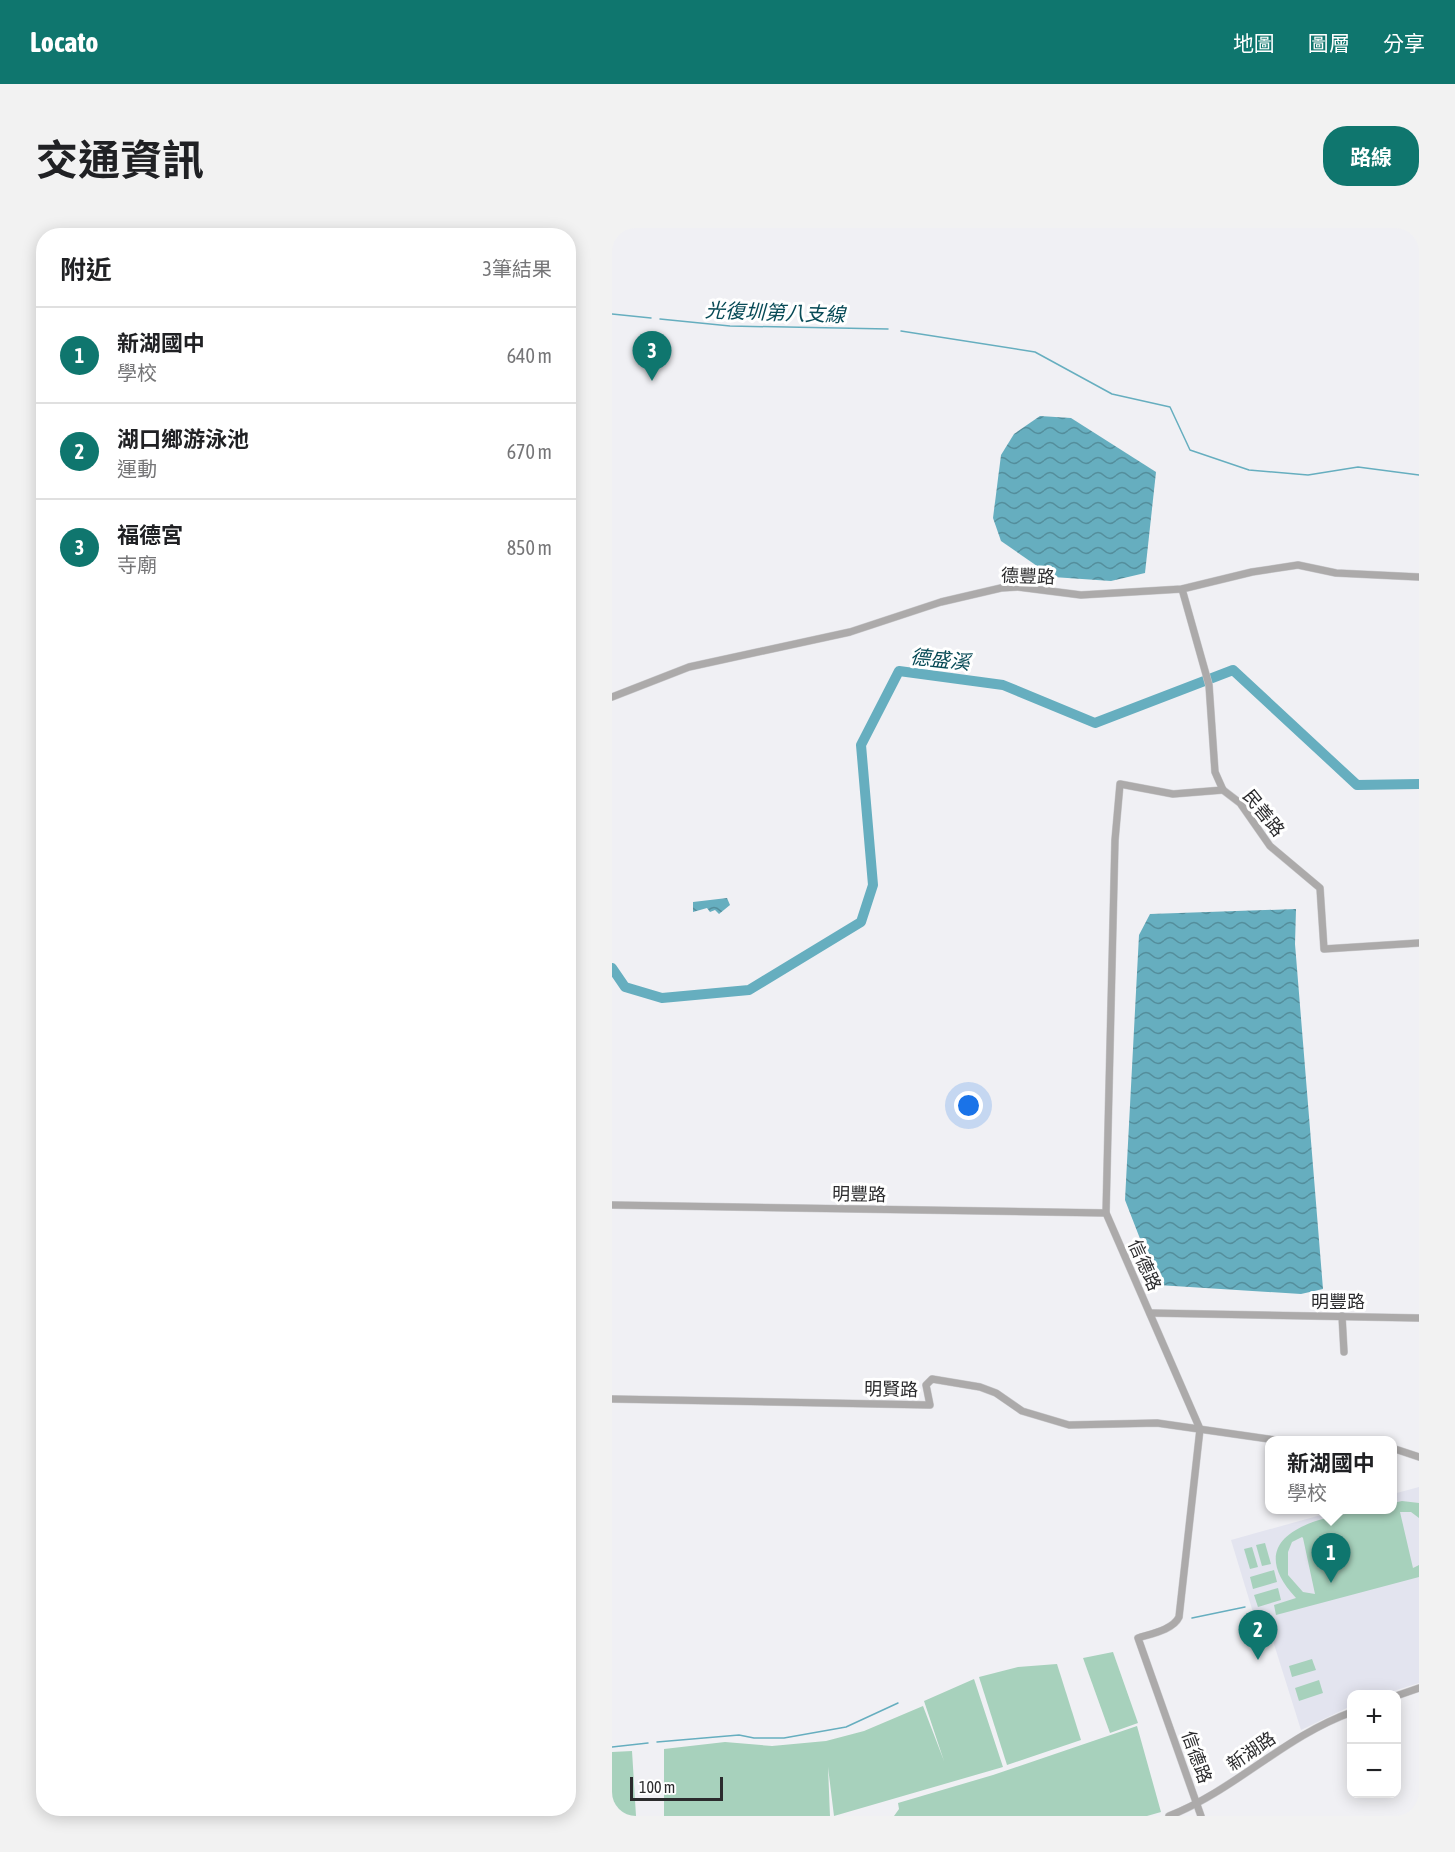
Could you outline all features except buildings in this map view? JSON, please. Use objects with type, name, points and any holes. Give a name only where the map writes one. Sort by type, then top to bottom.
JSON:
[{"type":"street","name":"德豐路","points":[[612,697],[689,667],[850,632],[941,602],[1001,588],[1018,587],[1081,595],[1182,589],[1252,572],[1298,565],[1336,573],[1419,577]]},
{"type":"street","name":"民善路","points":[[1182,589],[1209,685],[1215,772],[1223,790],[1240,803],[1260,835],[1320,888],[1324,949],[1419,943]]},
{"type":"street","name":"信德路","points":[[1202,1816],[1138,1638],[1169,1627],[1176,1623],[1179,1617],[1200,1429],[1106,1214],[1115,840],[1120,784],[1173,794],[1223,790]]},
{"type":"street","name":"明豐路","points":[[612,1205],[1106,1214]]},
{"type":"street","name":"明豐路","points":[[1150,1313],[1419,1318]]},
{"type":"street","points":[[1342,1316],[1344,1352]]},
{"type":"street","name":"明賢路","points":[[612,1399],[930,1405],[926,1385],[932,1379],[980,1386],[996,1393],[1022,1411],[1070,1425],[1157,1423],[1265,1439]]},
{"type":"street","points":[[1397,1450],[1419,1457]]},
{"type":"street","points":[[1401,1694],[1419,1688]]},
{"type":"street","name":"新湖路","points":[[1169,1816],[1197,1805],[1299,1737],[1347,1714]]},
{"type":"shaded area","points":[[1419,1487],[1419,1683],[1397,1690],[1347,1690],[1347,1708],[1301,1730],[1267,1622],[1255,1619],[1231,1540],[1325,1514],[1397,1514],[1397,1493]]},
{"type":"green space","points":[[1397,1502],[1419,1503],[1419,1518],[1411,1512],[1400,1512],[1413,1568],[1419,1565],[1419,1577],[1276,1615],[1274,1605],[1296,1598],[1279,1574],[1276,1554],[1284,1539],[1300,1527],[1322,1519],[1347,1514],[1397,1514]],"holes":[[[1302,1537],[1315,1594],[1303,1592],[1288,1575],[1288,1552],[1292,1542]]]},
{"type":"green space","points":[[1265,1543],[1271,1564],[1262,1566],[1256,1545]]},
{"type":"green space","points":[[1252,1547],[1258,1567],[1250,1569],[1244,1549]]},
{"type":"green space","points":[[1274,1570],[1277,1582],[1253,1589],[1250,1577]]},
{"type":"green space","points":[[1278,1588],[1281,1600],[1258,1607],[1254,1595]]},
{"type":"green space","points":[[1113,1652],[1138,1723],[1110,1733],[1083,1658]]},
{"type":"green space","points":[[1312,1659],[1316,1670],[1292,1677],[1289,1666]]},
{"type":"green space","points":[[1057,1664],[1081,1740],[1007,1765],[979,1677],[1018,1667]]},
{"type":"green space","points":[[974,1679],[1003,1767],[834,1816],[828,1767],[830,1816],[664,1816],[664,1749],[725,1742],[772,1746],[826,1741],[864,1731],[923,1706],[944,1761],[924,1701]]},
{"type":"green space","points":[[1319,1680],[1323,1693],[1299,1701],[1295,1688]]},
{"type":"green space","points":[[1137,1726],[1161,1812],[1147,1816],[894,1816],[899,1809],[898,1803],[993,1775]]},
{"type":"green space","points":[[632,1751],[636,1816],[612,1816],[612,1752]]},
{"type":"water","points":[[1040,416],[1071,418],[1156,472],[1145,573],[1111,581],[1053,577],[1001,541],[993,518],[1001,455],[1014,434]]},
{"type":"water","points":[[727,898],[730,905],[719,914],[715,910],[710,912],[707,908],[693,912],[693,902]]},
{"type":"water","points":[[1296,909],[1295,944],[1323,1289],[1301,1294],[1158,1285],[1125,1200],[1139,935],[1150,914]]},
{"type":"waterway","name":"光復圳第八支線","points":[[612,314],[651,318]]},
{"type":"waterway","name":"光復圳第八支線","points":[[660,319],[730,326],[888,329]]},
{"type":"waterway","name":"光復圳第八支線","points":[[901,331],[1035,352],[1112,394],[1170,407],[1190,450],[1249,470],[1308,475],[1358,467],[1419,475]]},
{"type":"waterway","name":"德盛溪","points":[[612,968],[625,987],[662,998],[749,990],[861,922],[873,885],[861,745],[899,671],[1003,685],[1095,723],[1233,670],[1357,785],[1419,784]]},
{"type":"waterway","points":[[1192,1618],[1245,1607]]},
{"type":"waterway","points":[[657,1742],[739,1735],[754,1738],[784,1738],[846,1727],[898,1703]]},
{"type":"waterway","points":[[612,1747],[648,1743]]},
{"type":"place","name":"福德宮","points":[[652,381]]},
{"type":"place","name":"新湖國中","points":[[1331,1583]]},
{"type":"place","name":"湖口鄉游泳池","points":[[1258,1660]]}]
